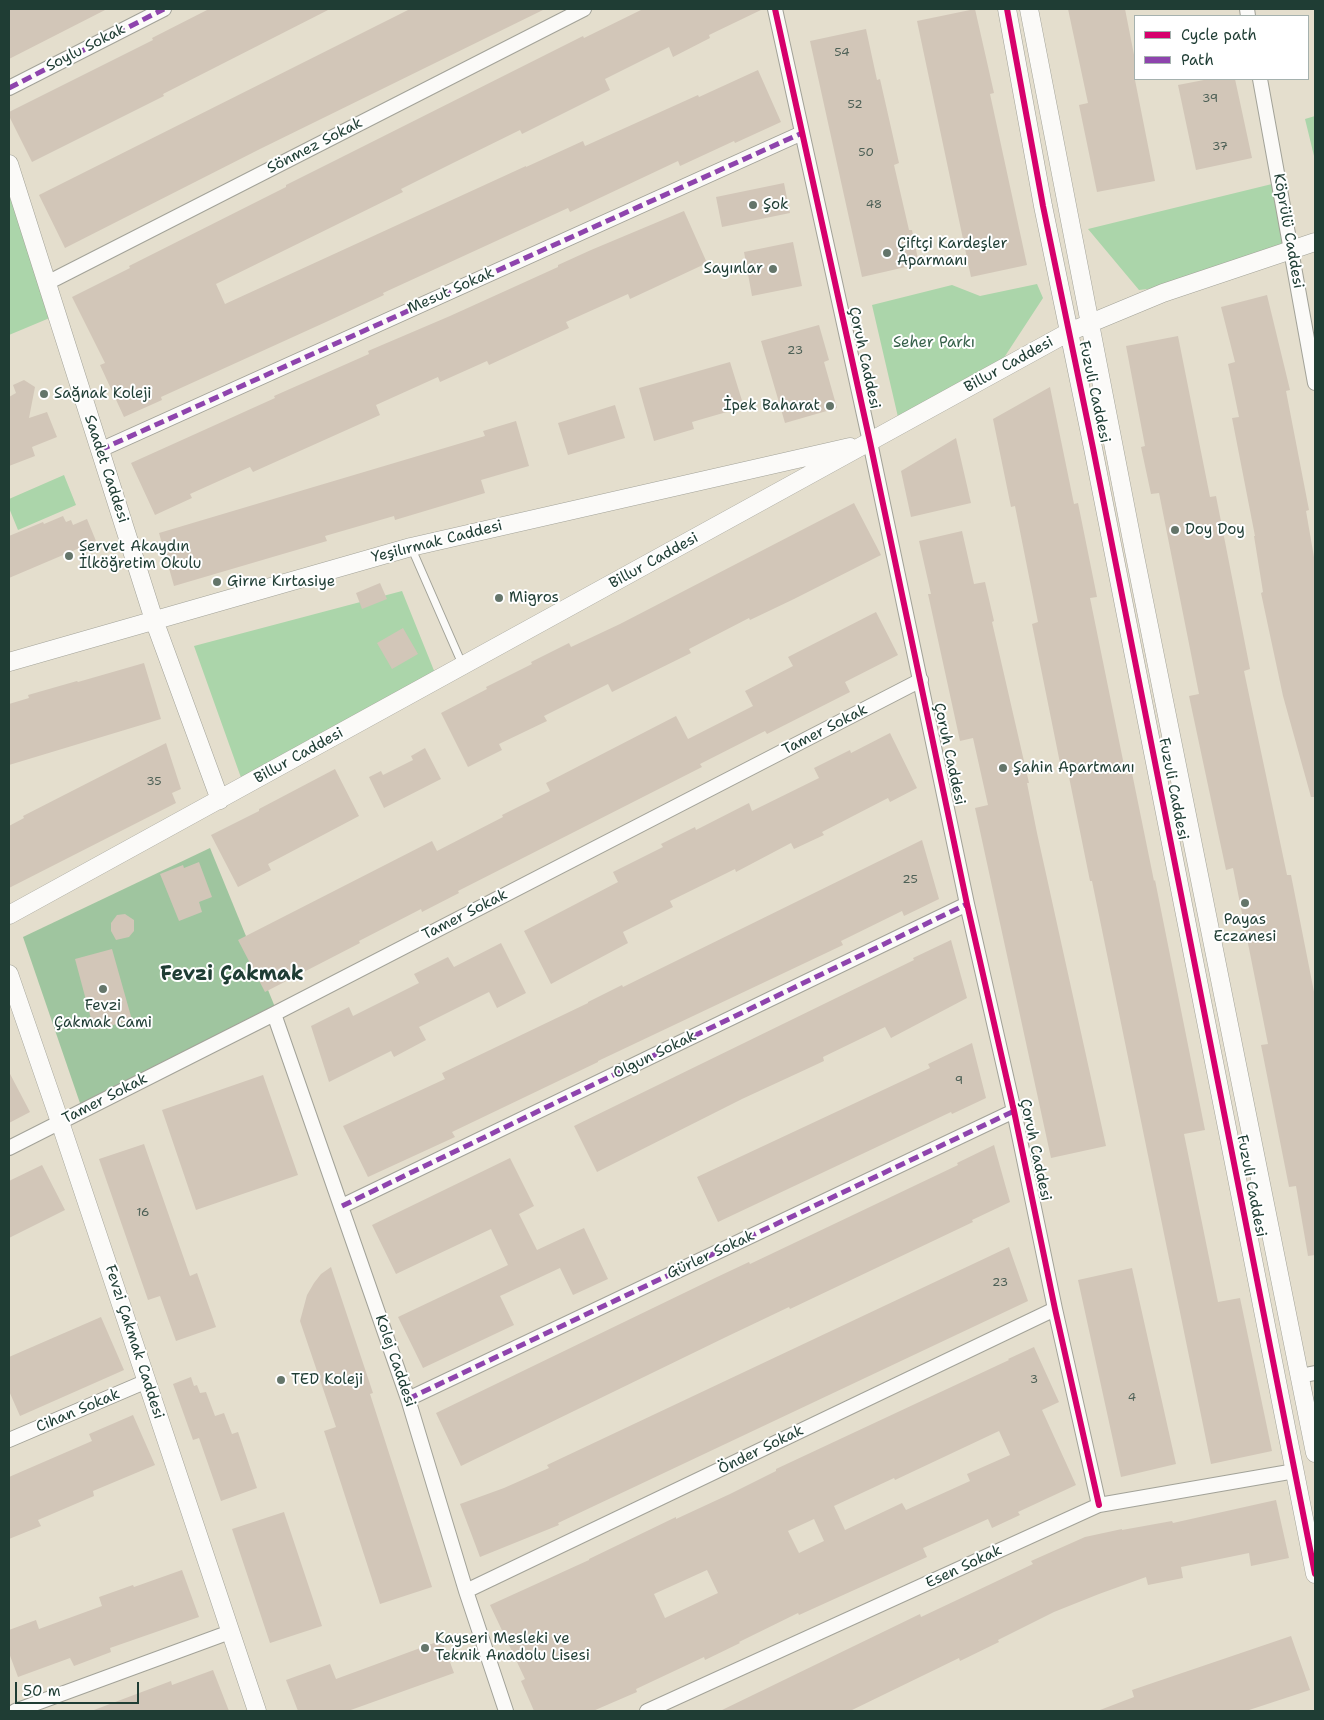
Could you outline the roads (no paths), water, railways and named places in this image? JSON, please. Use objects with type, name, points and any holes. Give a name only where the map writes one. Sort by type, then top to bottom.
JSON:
[{"type":"street","name":"Soylu Sokak","points":[[9,88],[164,9]]},
{"type":"street","name":"Sönmez Sokak","points":[[47,283],[584,9]]},
{"type":"street","name":"Çoruh Caddesi","points":[[775,9],[870,442],[1055,1309],[1099,1505]]},
{"type":"street","name":"Fuzuli Caddesi","points":[[1007,9],[1043,206],[1315,1574]]},
{"type":"street","name":"Fuzuli Caddesi","points":[[1029,9],[1134,550],[1308,1374],[1315,1453]]},
{"type":"street","name":"Köprülü Caddesi","points":[[1260,80],[1315,383]]},
{"type":"street","name":"Mesut Sokak","points":[[100,450],[802,133]]},
{"type":"street","name":"Saadet Caddesi","points":[[9,164],[154,620],[220,800]]},
{"type":"street","name":"Billur Caddesi","points":[[9,915],[1069,332],[1163,293],[1315,242]]},
{"type":"street","name":"Yeşilırmak Caddesi","points":[[9,662],[411,547],[870,442]]},
{"type":"street","name":"Tamer Sokak","points":[[9,1148],[274,1014],[921,680]]},
{"type":"street","name":"Olgun Sokak","points":[[342,1206],[968,904]]},
{"type":"street","name":"Fevzi Çakmak Caddesi","points":[[9,974],[257,1711]]},
{"type":"street","name":"Kolej Caddesi","points":[[274,1014],[408,1399],[466,1591],[506,1711]]},
{"type":"street","name":"Gürler Sokak","points":[[408,1399],[1014,1111]]},
{"type":"street","name":"Önder Sokak","points":[[466,1591],[1055,1309]]},
{"type":"street","name":"Cihan Sokak","points":[[9,1440],[146,1381]]},
{"type":"street","name":"Esen Sokak","points":[[648,1711],[1099,1505],[1295,1471]]},
{"type":"street","points":[[15,1711],[230,1632]]},
{"type":"lane","points":[[411,547],[463,666]]},
{"type":"place","name":"Şok","points":[[753,205]]},
{"type":"place","name":"Çiftçi Kardeşler Aparmanı","points":[[887,253]]},
{"type":"place","name":"Sayınlar","points":[[773,269]]},
{"type":"place","name":"Sağnak Koleji","points":[[44,394]]},
{"type":"place","name":"İpek Baharat","points":[[830,406]]},
{"type":"place","name":"Doy Doy","points":[[1175,530]]},
{"type":"place","name":"Servet Akaydın İlköğretim Okulu","points":[[69,556]]},
{"type":"place","name":"Girne Kırtasiye","points":[[217,582]]},
{"type":"place","name":"Migros","points":[[499,598]]},
{"type":"place","name":"Şahin Apartmanı","points":[[1003,768]]},
{"type":"place","name":"Payas Eczanesi","points":[[1245,903]]},
{"type":"place","name":"Fevzi Çakmak Cami","points":[[103,989]]},
{"type":"place","name":"TED Koleji","points":[[281,1380]]},
{"type":"place","name":"Kayseri Mesleki ve Teknik Anadolu Lisesi","points":[[425,1648]]},
{"type":"district","name":"Fevzi Çakmak","points":[[232,975]]},
{"type":"park label","name":"Seher Parkı","points":[[934,343]]}]
